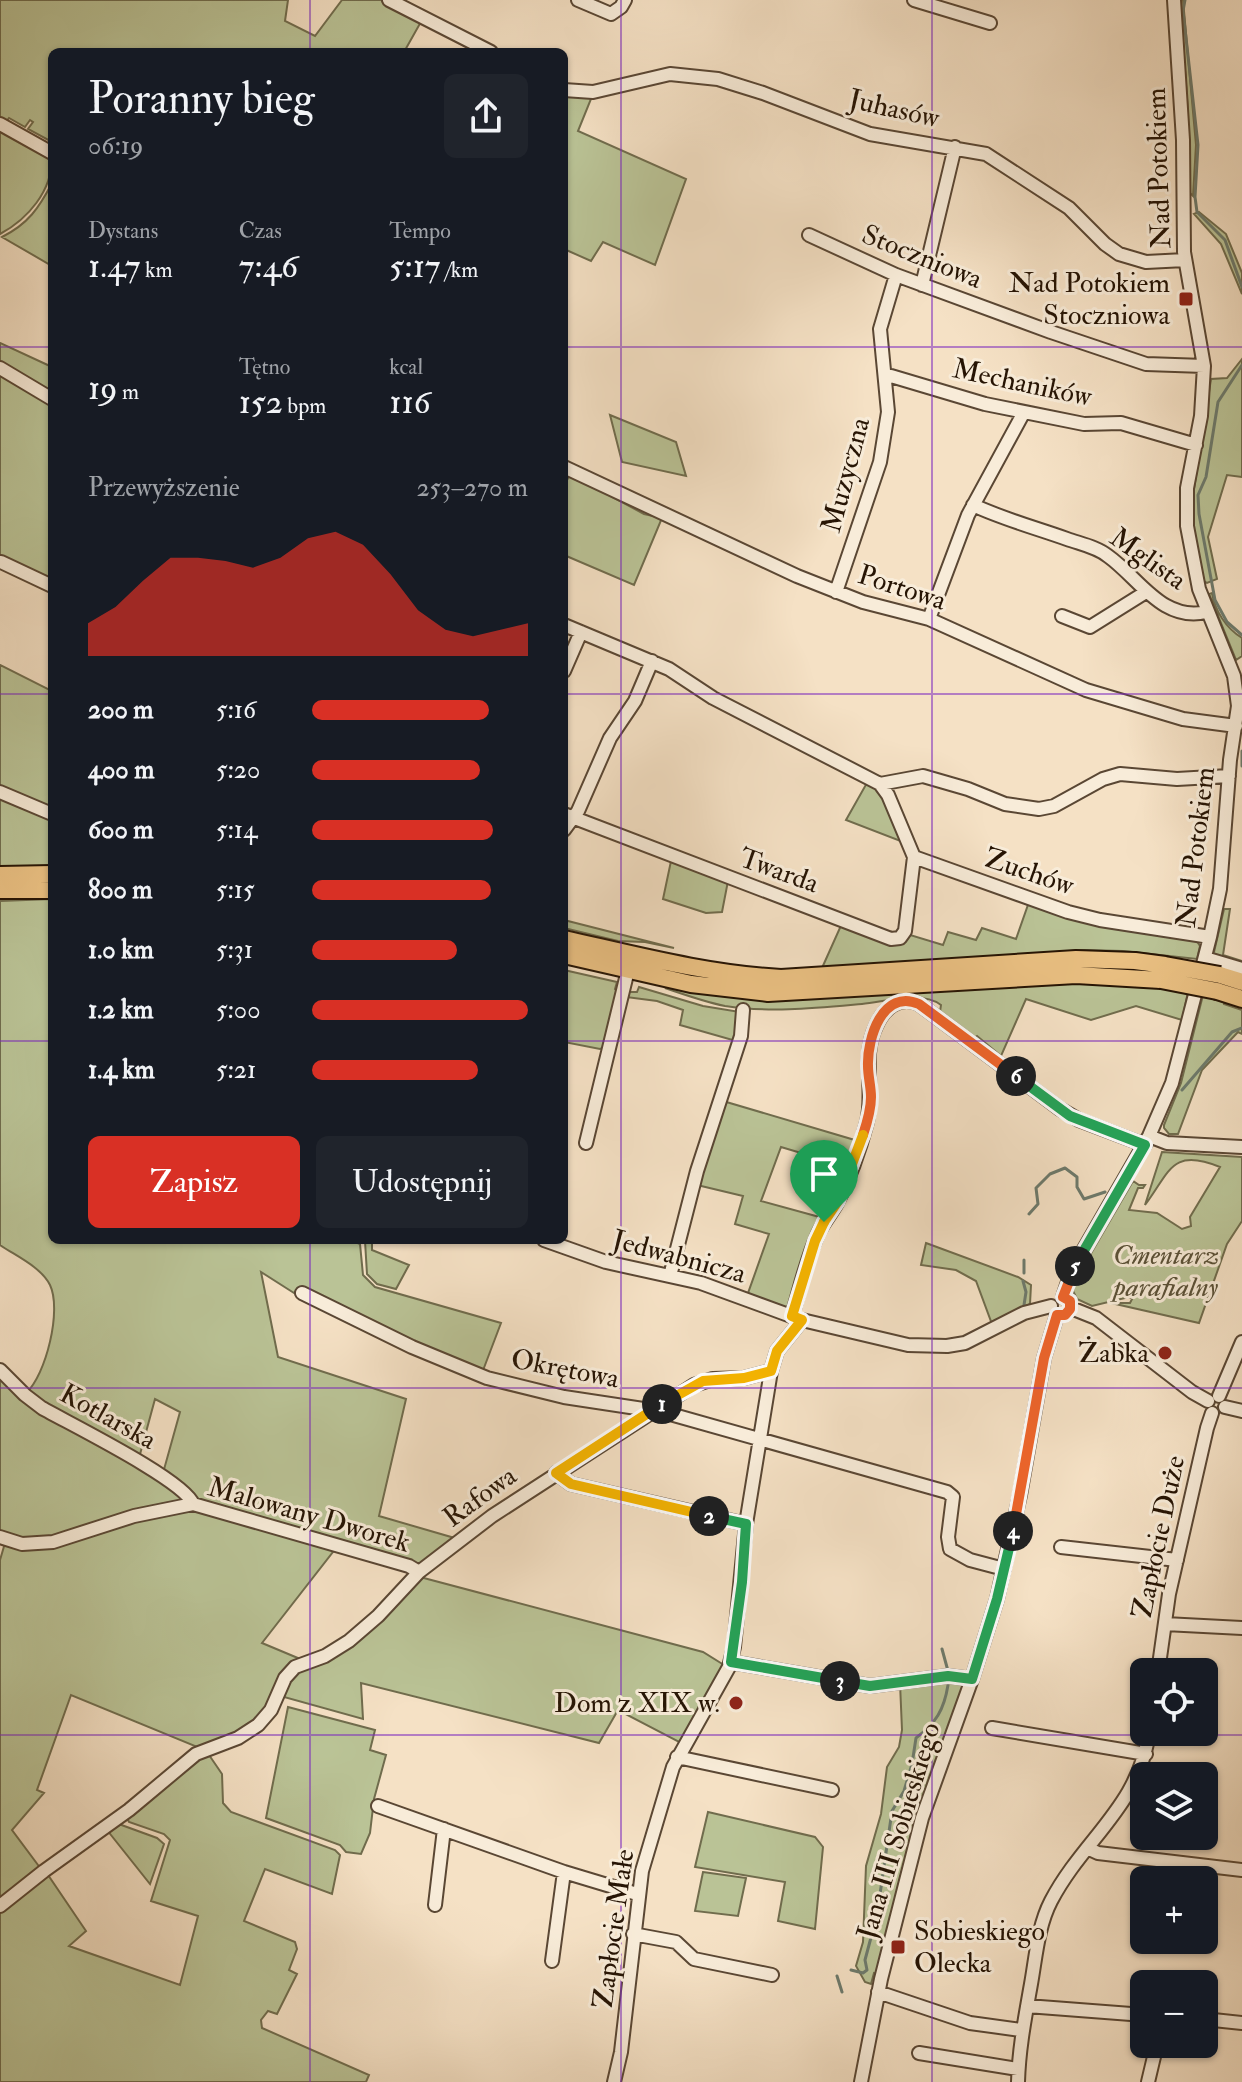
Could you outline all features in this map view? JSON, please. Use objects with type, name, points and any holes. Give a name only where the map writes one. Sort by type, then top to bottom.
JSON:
[{"type":"main road","points":[[0,875],[48,874]]},
{"type":"main road","points":[[0,890],[48,890]]},
{"type":"main road","points":[[568,940],[696,969],[761,977],[809,977],[1076,959],[1135,961],[1163,972],[1218,983],[1242,982]]},
{"type":"main road","points":[[568,956],[691,984],[768,993],[1163,972]]},
{"type":"main road","points":[[1218,983],[1242,999]]},
{"type":"street","points":[[389,0],[483,48]]},
{"type":"street","points":[[578,0],[611,14],[625,0]]},
{"type":"street","points":[[914,0],[990,23]]},
{"type":"street","name":"Nad Potokiem","points":[[1063,1297],[1072,1270],[1147,1141],[1172,1083],[1220,889],[1236,726],[1238,690],[1206,612],[1192,557],[1186,513],[1187,488],[1201,416],[1204,366],[1185,260],[1183,129],[1174,0]]},
{"type":"street","name":"Juhasów","points":[[568,90],[593,92],[670,74],[703,76],[763,93],[870,134],[980,152],[997,159],[1077,214],[1105,244],[1119,254],[1146,262],[1185,260]]},
{"type":"street","points":[[0,124],[48,151]]},
{"type":"street","points":[[922,285],[955,147]]},
{"type":"street","name":"Stoczniowa","points":[[809,235],[922,285],[1146,364],[1204,366]]},
{"type":"street","name":"Muzyczna","points":[[836,592],[880,462],[888,412],[880,329],[896,275]]},
{"type":"street","points":[[0,368],[48,397]]},
{"type":"street","name":"Mechaników","points":[[885,377],[891,376],[985,404],[1084,424],[1121,423],[1196,445]]},
{"type":"street","points":[[929,619],[973,505],[1024,412]]},
{"type":"street","name":"Portowa","points":[[568,469],[697,531],[836,592],[929,619],[1099,695],[1183,719],[1236,726]]},
{"type":"street","name":"Mglista","points":[[973,505],[1100,551],[1161,603],[1178,611],[1193,614],[1206,612]]},
{"type":"street","points":[[1,562],[48,584]]},
{"type":"street","points":[[1062,616],[1090,627],[1146,592]]},
{"type":"street","points":[[568,627],[669,669],[713,698],[880,784],[888,795],[914,857]]},
{"type":"street","points":[[568,662],[581,632]]},
{"type":"street","points":[[568,815],[578,811],[610,738],[635,701],[652,661]]},
{"type":"street","name":"Zuchów","points":[[880,784],[923,776],[1005,804],[1039,809],[1054,806],[1095,783],[1120,774],[1177,779],[1229,776]]},
{"type":"street","points":[[0,792],[48,812]]},
{"type":"street","name":"Twarda","points":[[568,815],[891,939],[900,938],[905,931],[914,857]]},
{"type":"street","name":"Zuchów","points":[[914,857],[1068,912],[1210,937]]},
{"type":"street","points":[[1205,958],[1242,969]]},
{"type":"street","points":[[586,1143],[628,970]]},
{"type":"street","points":[[771,1371],[777,1351],[797,1318],[815,1241],[838,1201],[864,1133],[871,1097],[868,1066],[870,1045],[875,1027],[888,1007],[902,1001],[919,1004],[1070,1116],[1147,1141],[1242,1147]]},
{"type":"street","points":[[670,1276],[697,1171],[741,1036],[743,1010]]},
{"type":"street","name":"Jedwabnicza","points":[[555,1244],[606,1262],[701,1283],[797,1318]]},
{"type":"street","name":"Okrętowa","points":[[302,1293],[412,1347],[487,1378],[551,1395],[650,1411],[947,1492],[953,1497],[948,1537],[950,1549],[970,1560],[1004,1569]]},
{"type":"street","points":[[797,1318],[908,1345],[947,1346],[975,1339],[1036,1308],[1065,1315],[1071,1308],[1070,1301],[1063,1297],[1055,1298],[1054,1311]]},
{"type":"street","points":[[1071,1308],[1096,1318],[1192,1392],[1216,1404],[1242,1411]]},
{"type":"street","name":"Jana III Sobieskiego","points":[[861,2082],[878,1992],[922,1818],[972,1679],[1004,1569],[1054,1311]]},
{"type":"street","points":[[1216,1404],[1242,1342]]},
{"type":"street","name":"Kotlarska","points":[[0,1370],[42,1408],[155,1471],[184,1491],[193,1504]]},
{"type":"street","name":"Rafowa","points":[[0,1906],[129,1810],[196,1754],[238,1738],[258,1725],[271,1710],[295,1667],[325,1656],[349,1641],[378,1616],[419,1572],[507,1506],[650,1411],[703,1381],[744,1378],[771,1371]]},
{"type":"street","name":"Zapłocie Małe","points":[[614,2082],[621,2052],[642,1871],[677,1757],[731,1662],[746,1524],[771,1371]]},
{"type":"street","name":"Zapłocie Duże","points":[[1160,1658],[1177,1560],[1207,1428],[1216,1404]]},
{"type":"street","points":[[556,1473],[571,1484],[746,1524]]},
{"type":"street","name":"Malowany Dworek","points":[[0,1537],[22,1544],[53,1542],[134,1516],[193,1504],[409,1566],[419,1572]]},
{"type":"street","points":[[1061,1547],[1177,1560]]},
{"type":"street","points":[[1165,1624],[1242,1628]]},
{"type":"street","points":[[731,1662],[870,1686],[948,1676],[972,1679]]},
{"type":"street","points":[[992,1728],[1146,1754]]},
{"type":"street","points":[[919,2053],[1018,2076],[1021,2030],[1046,1912],[1063,1880],[1129,1794],[1147,1746]]},
{"type":"street","points":[[677,1757],[832,1790]]},
{"type":"street","points":[[378,1806],[564,1872],[637,1894]]},
{"type":"street","points":[[435,1905],[444,1829]]},
{"type":"street","points":[[1087,1848],[1098,1853],[1242,1870]]},
{"type":"street","points":[[552,1961],[564,1872]]},
{"type":"street","points":[[633,1934],[676,1942],[694,1959],[772,1975]]},
{"type":"street","points":[[878,1992],[970,2023],[1021,2030]]},
{"type":"street","points":[[1027,2006],[1130,2014]]},
{"type":"street","points":[[1218,2020],[1242,2023]]},
{"type":"street","points":[[1148,2082],[1154,2058]]},
{"type":"green space","points":[[0,0],[288,0],[285,21],[315,36],[342,0],[381,0],[422,20],[406,48],[48,48],[48,140],[28,129],[33,122],[30,120],[25,127],[9,118],[5,123],[0,120]]},
{"type":"green space","points":[[1180,0],[1183,0],[1196,145],[1193,196],[1189,186],[1188,112]]},
{"type":"green space","points":[[568,93],[593,94],[578,131],[686,179],[655,265],[603,242],[591,261],[568,251]]},
{"type":"green space","points":[[0,127],[48,156],[48,182],[29,212],[0,234]]},
{"type":"green space","points":[[48,190],[48,264],[2,237],[19,227]]},
{"type":"green space","points":[[1199,212],[1226,234],[1242,273],[1242,294],[1221,244],[1194,214]]},
{"type":"green space","points":[[0,343],[48,365],[48,395],[0,365]]},
{"type":"green space","points":[[1242,359],[1242,477],[1227,475],[1208,537],[1217,579],[1207,583],[1203,581],[1194,533],[1192,502],[1211,379],[1227,378]]},
{"type":"green space","points":[[0,372],[48,400],[48,583],[0,559]]},
{"type":"green space","points":[[610,415],[676,442],[686,476],[622,462]]},
{"type":"green space","points":[[570,474],[644,514],[662,518],[634,585],[568,557]]},
{"type":"green space","points":[[1212,593],[1222,618],[1242,638],[1242,656],[1236,660],[1209,594]]},
{"type":"green space","points":[[0,665],[48,689],[48,810],[0,790]]},
{"type":"green space","points":[[868,781],[879,787],[903,842],[846,820]]},
{"type":"green space","points":[[0,794],[48,814],[48,868],[0,869]]},
{"type":"green space","points":[[671,861],[728,881],[722,912],[706,913],[663,899]]},
{"type":"green space","points":[[48,899],[48,1244],[360,1244],[363,1275],[375,1287],[501,1323],[482,1373],[405,1341],[298,1288],[294,1293],[261,1272],[278,1357],[406,1399],[379,1516],[458,1539],[424,1564],[413,1564],[204,1503],[163,1473],[180,1412],[155,1399],[139,1458],[26,1393],[46,1358],[54,1310],[53,1296],[46,1279],[34,1267],[0,1245],[0,901]]},
{"type":"green space","points":[[1029,902],[1196,940],[1200,946],[1197,959],[1084,950],[822,968],[843,921],[890,943],[907,934],[943,945],[948,932],[976,940],[982,928],[1016,939]]},
{"type":"green space","points":[[1224,909],[1230,909],[1223,955],[1242,961],[1242,965],[1217,958],[1214,952]]},
{"type":"green space","points":[[568,921],[674,948],[645,942],[618,941],[568,929]]},
{"type":"green space","points":[[568,971],[617,982],[615,989],[619,992],[605,1047],[600,1049],[568,1043]]},
{"type":"green space","points":[[1129,982],[1188,992],[1182,1020],[1136,1006],[1091,1020],[1026,999],[1001,1056],[940,1012],[941,1005],[923,998],[811,1008],[759,1009],[718,1004],[665,988]]},
{"type":"green space","points":[[639,987],[703,1006],[740,1012],[736,1041],[680,1025],[683,1010],[657,1001],[626,997],[629,992],[637,992]]},
{"type":"green space","points":[[1203,995],[1224,1000],[1224,1004],[1242,1010],[1242,1034],[1238,1032],[1202,1070],[1178,1134],[1169,1134],[1164,1125],[1181,1083]]},
{"type":"green space","points":[[723,1101],[858,1141],[848,1167],[781,1147],[761,1201],[823,1218],[790,1308],[786,1310],[747,1296],[769,1234],[735,1224],[743,1196],[697,1185]]},
{"type":"green space","name":"Cmentarz parafialny","points":[[1162,1152],[1242,1157],[1242,1221],[1227,1244],[1199,1323],[1111,1303],[1130,1303],[1132,1299],[1129,1297],[1092,1306],[1077,1299],[1073,1291],[1075,1281],[1133,1181],[1145,1185],[1138,1188],[1129,1210],[1157,1213],[1182,1229],[1191,1226],[1190,1217],[1220,1167],[1191,1160],[1181,1162],[1167,1173],[1145,1205]]},
{"type":"green space","points":[[926,1243],[1018,1277],[1031,1285],[1030,1304],[992,1324],[976,1281],[956,1270],[921,1265]]},
{"type":"green space","points":[[365,1244],[372,1244],[372,1250],[409,1265],[396,1289],[377,1284],[367,1274]]},
{"type":"green space","points":[[0,1373],[23,1397],[130,1459],[185,1500],[77,1532],[23,1541],[0,1534]]},
{"type":"green space","points":[[200,1509],[336,1548],[262,1643],[305,1661],[256,1723],[202,1749],[71,1695],[37,1790],[44,1793],[12,1830],[41,1869],[0,1902],[0,1560],[5,1543],[20,1547],[136,1520]]},
{"type":"green space","points":[[420,1577],[703,1652],[724,1665],[681,1743],[618,1710],[599,1743],[361,1683],[363,1719],[284,1697],[283,1692],[292,1674],[320,1662]]},
{"type":"green space","points":[[933,1679],[962,1682],[963,1690],[909,1842],[877,1974],[874,1973],[871,1984],[865,1982],[856,1966],[863,1942],[866,1866],[881,1814],[887,1767],[899,1747],[902,1730],[900,1683]]},
{"type":"green space","points":[[288,1707],[375,1730],[370,1750],[386,1755],[374,1799],[370,1833],[361,1854],[346,1852],[340,1845],[266,1818]]},
{"type":"green space","points":[[207,1752],[222,1774],[223,1803],[231,1812],[335,1850],[340,1855],[332,1894],[265,1869],[244,1921],[295,1942],[297,1949],[289,1970],[297,1974],[277,2014],[268,2011],[261,2020],[262,2028],[369,2075],[366,2082],[0,2082],[0,1910],[46,1872],[86,1931],[69,1946],[180,1985],[198,1916],[151,1901],[170,1840],[164,1834],[129,1822],[127,1818]]},
{"type":"green space","points":[[708,1812],[815,1837],[823,1847],[815,1929],[778,1921],[785,1882],[695,1867]]},
{"type":"green space","points":[[116,1823],[157,1838],[164,1844],[150,1884],[107,1830]]},
{"type":"green space","points":[[703,1872],[746,1878],[738,1916],[695,1911]]},
{"type":"waterway","points":[[1185,0],[1183,11],[1198,145],[1197,212],[1225,240],[1242,287]]},
{"type":"waterway","points":[[1242,365],[1218,402],[1206,477],[1198,495],[1215,600],[1227,622],[1242,635]]},
{"type":"waterway","points":[[1242,751],[1242,766]]},
{"type":"waterway","points":[[1182,1090],[1232,1032],[1242,1028]]},
{"type":"waterway","points":[[1029,1214],[1038,1204],[1036,1188],[1050,1174],[1065,1168],[1077,1177],[1077,1187],[1084,1199],[1105,1192]]},
{"type":"waterway","points":[[1024,1260],[1024,1273]]},
{"type":"waterway","points":[[1023,1281],[1026,1292],[1024,1305]]},
{"type":"waterway","points":[[942,1649],[948,1671]]},
{"type":"waterway","points":[[851,1970],[863,1973],[867,1970],[865,1960],[877,1915],[892,1811],[904,1791],[916,1738],[938,1715],[948,1685]]},
{"type":"waterway","points":[[837,1976],[842,1992]]},
{"type":"place","name":"Nad Potokiem Stoczniowa","points":[[1186,299]]},
{"type":"place","name":"Żabka","points":[[1165,1353]]},
{"type":"place","name":"Dom z XIX w.","points":[[736,1703]]},
{"type":"place","name":"Sobieskiego Olecka","points":[[898,1947]]},
{"type":"route","points":[[897,1002],[914,1002],[929,1011],[1070,1116],[1145,1145],[1067,1283],[1063,1297],[1070,1301],[1071,1306],[1065,1315],[1057,1315],[1048,1342],[1013,1529],[997,1599],[972,1679],[948,1676],[870,1686],[731,1662],[746,1524],[571,1484],[556,1473],[694,1385],[713,1379],[744,1378],[771,1371],[777,1351],[802,1320],[792,1316],[824,1222],[838,1201],[867,1122],[871,1097],[868,1058],[872,1036],[888,1007],[897,1002]]}]
